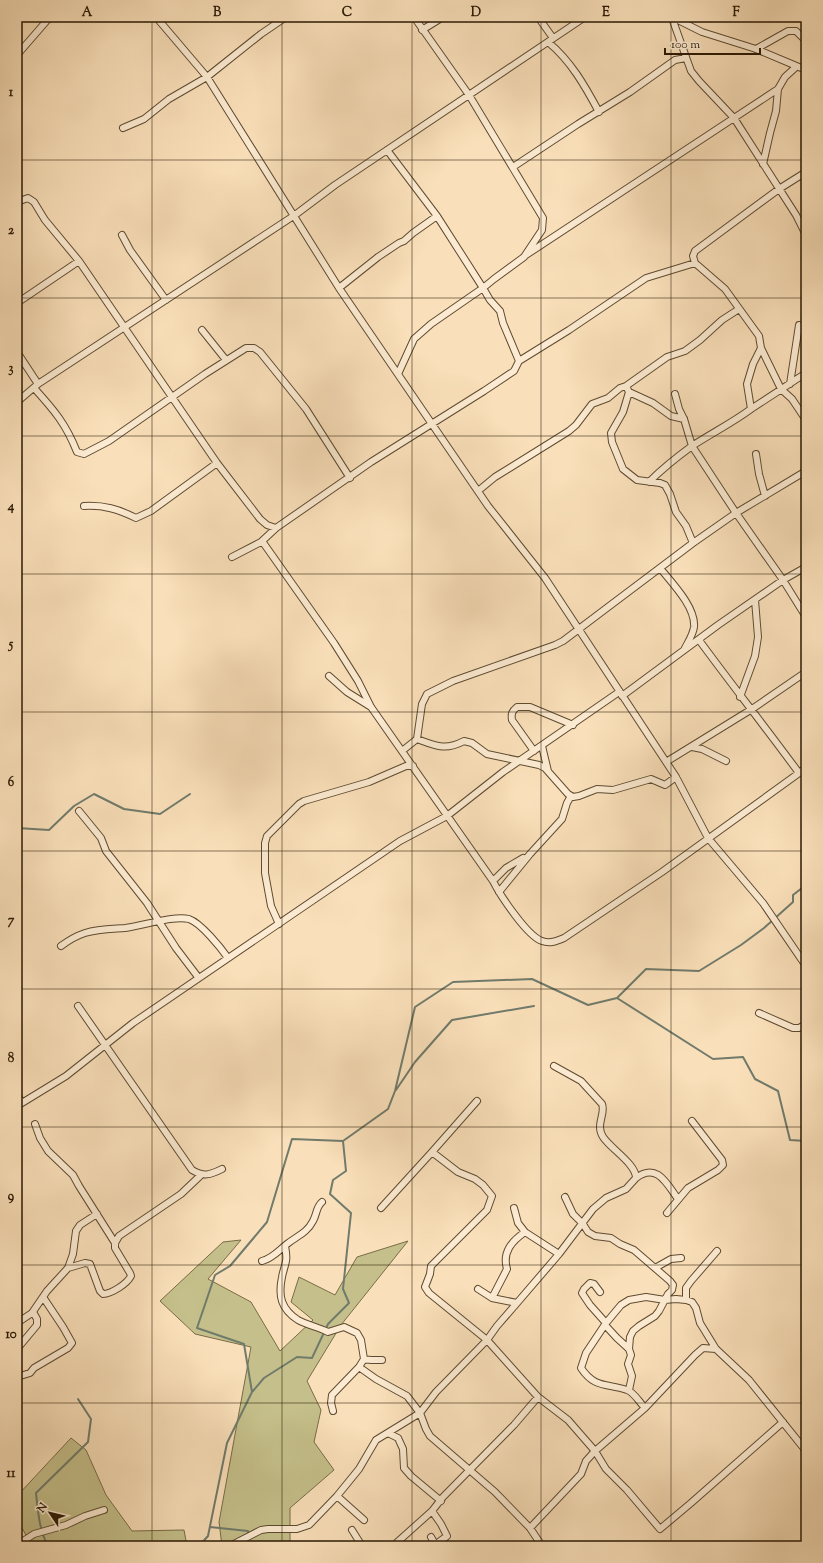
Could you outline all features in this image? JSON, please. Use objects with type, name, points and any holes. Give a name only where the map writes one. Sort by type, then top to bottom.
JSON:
[{"type":"street","points":[[17,55],[50,17]]},
{"type":"street","points":[[156,17],[207,77],[295,215],[339,288],[478,490],[545,578],[676,777],[708,838],[763,903],[806,966]]},
{"type":"street","points":[[123,128],[144,119],[169,98],[207,77],[261,34],[286,17]]},
{"type":"street","points":[[414,17],[469,95],[543,218],[542,230],[524,257]]},
{"type":"street","points":[[422,30],[443,17]]},
{"type":"street","points":[[538,17],[551,40],[583,83],[599,112]]},
{"type":"street","points":[[17,402],[36,386],[295,215],[335,185],[585,17]]},
{"type":"street","points":[[672,17],[702,32],[756,49],[806,70]]},
{"type":"street","points":[[672,17],[691,71],[734,118],[796,215],[806,235]]},
{"type":"street","points":[[756,49],[788,31],[796,31],[806,41]]},
{"type":"street","points":[[513,167],[630,92],[675,60],[686,58]]},
{"type":"street","points":[[398,374],[414,339],[431,324],[524,257],[778,90],[786,77],[796,67]]},
{"type":"street","points":[[763,164],[776,111],[778,90]]},
{"type":"street","points":[[387,150],[437,216],[490,300],[500,311],[503,323],[516,350],[519,361]]},
{"type":"street","points":[[806,172],[779,189],[695,251],[692,256],[695,263],[725,288],[759,336],[761,348],[781,389],[792,399],[806,420]]},
{"type":"street","points":[[17,202],[28,198],[34,202],[45,220],[79,260],[217,463],[260,519],[267,525],[276,528]]},
{"type":"street","points":[[339,288],[378,256],[404,241],[437,216]]},
{"type":"street","points":[[122,235],[130,250],[166,300]]},
{"type":"street","points":[[17,303],[79,260]]},
{"type":"street","points":[[232,557],[262,541],[276,528],[431,423],[514,371],[519,361],[569,330],[646,278],[695,263]]},
{"type":"street","points":[[478,490],[495,477],[569,432],[592,404],[608,398],[620,388],[626,386],[667,357],[685,351],[700,340],[722,320],[740,309]]},
{"type":"street","points":[[790,384],[799,325]]},
{"type":"street","points":[[202,330],[226,360]]},
{"type":"street","points":[[17,352],[36,386],[58,414],[77,452],[84,454],[109,441],[226,360],[246,348],[254,348],[260,352],[306,410],[350,478]]},
{"type":"street","points":[[751,409],[747,384],[753,364],[761,348]]},
{"type":"street","points":[[649,482],[665,466],[692,446],[806,374]]},
{"type":"street","points":[[626,386],[629,392],[653,403],[671,416],[684,419]]},
{"type":"street","points":[[629,392],[623,412],[612,433],[612,442],[623,469],[633,478],[640,481],[665,485],[670,494],[676,512],[686,526],[693,543]]},
{"type":"street","points":[[675,394],[692,446],[736,513],[783,580],[806,617]]},
{"type":"street","points":[[756,454],[759,474],[765,496]]},
{"type":"street","points":[[84,506],[100,505],[136,518],[151,511],[217,463]]},
{"type":"street","points":[[402,751],[417,739],[422,704],[426,694],[453,681],[555,645],[578,630],[693,543],[736,513],[806,471]]},
{"type":"street","points":[[262,541],[342,655],[358,681],[371,707],[493,881],[499,892],[534,936],[544,942],[556,941],[564,938],[662,872],[806,768]]},
{"type":"street","points":[[17,1094],[20,1104],[66,1076],[133,1023],[198,977],[400,841],[446,816],[503,772],[621,694],[783,580],[806,567]]},
{"type":"street","points":[[660,568],[691,610],[694,626],[692,635],[683,651]]},
{"type":"street","points":[[740,697],[755,656],[758,637],[755,600]]},
{"type":"street","points":[[699,640],[740,697],[752,709],[799,773]]},
{"type":"street","points":[[666,762],[752,709],[806,672]]},
{"type":"street","points":[[329,676],[347,692],[371,707]]},
{"type":"street","points":[[534,751],[512,720],[511,715],[513,710],[517,707],[530,707],[572,725]]},
{"type":"street","points":[[417,739],[441,748],[464,741],[472,744],[485,753],[519,762],[537,764],[543,767],[571,796],[581,796],[600,789],[613,790],[651,779],[665,785],[676,777]]},
{"type":"street","points":[[542,746],[549,774]]},
{"type":"street","points":[[692,747],[702,749],[726,761]]},
{"type":"street","points":[[278,924],[271,906],[265,873],[265,843],[267,836],[304,801],[369,782],[406,766],[413,766]]},
{"type":"street","points":[[499,892],[530,854],[562,819],[571,796]]},
{"type":"street","points":[[79,811],[102,838],[106,851],[148,903],[176,948],[198,977]]},
{"type":"street","points":[[493,881],[506,868],[530,854]]},
{"type":"street","points":[[61,946],[73,937],[93,931],[125,928],[182,918],[193,921],[212,938],[228,958]]},
{"type":"street","points":[[78,1006],[192,1170],[201,1175]]},
{"type":"street","points":[[760,1013],[793,1028],[800,1028],[806,1024]]},
{"type":"street","points":[[554,1066],[581,1081],[602,1104],[603,1107],[600,1131],[608,1143],[633,1168],[636,1173],[636,1178]]},
{"type":"street","points":[[381,1208],[477,1101]]},
{"type":"street","points":[[667,1213],[688,1188],[718,1170],[723,1163],[692,1121]]},
{"type":"street","points":[[35,1124],[40,1138],[48,1151],[73,1175],[115,1243],[115,1248],[131,1276],[126,1282],[107,1294],[101,1293],[90,1264],[85,1263],[68,1268]]},
{"type":"street","points":[[432,1152],[458,1172],[475,1179],[483,1185],[492,1196],[487,1210],[431,1266],[430,1274],[425,1287],[429,1293],[487,1340],[538,1397],[568,1420],[595,1451],[606,1469],[627,1490],[660,1529],[691,1504],[783,1422]]},
{"type":"street","points":[[115,1243],[120,1236],[132,1226],[181,1194],[201,1175],[214,1173],[222,1169]]},
{"type":"street","points":[[232,1545],[255,1533],[268,1529],[303,1528],[319,1516],[358,1469],[373,1444],[380,1436],[388,1433],[420,1413],[436,1392],[487,1340],[559,1254],[594,1209],[606,1198],[626,1189],[636,1178],[645,1173],[656,1174],[664,1180],[678,1199]]},
{"type":"street","points":[[565,1197],[573,1214],[583,1224],[588,1232],[595,1236],[611,1238],[634,1250],[673,1285],[672,1290],[655,1316],[647,1319],[633,1331],[630,1337],[629,1349],[631,1355],[628,1364],[632,1376],[629,1390]]},
{"type":"street","points":[[262,1261],[276,1255],[285,1246],[302,1235],[314,1220],[318,1205],[322,1202]]},
{"type":"street","points":[[514,1208],[518,1223],[525,1232],[559,1254]]},
{"type":"street","points":[[17,1323],[33,1312],[54,1282],[68,1268],[73,1254],[76,1231],[80,1225],[97,1214]]},
{"type":"street","points":[[492,1298],[507,1269],[504,1261],[513,1240],[525,1232]]},
{"type":"street","points":[[285,1246],[286,1260],[280,1290],[280,1300],[299,1320],[318,1326],[328,1332],[344,1327],[357,1333],[362,1344],[364,1359],[359,1367],[332,1395],[331,1403],[333,1411]]},
{"type":"street","points":[[686,1300],[686,1288],[718,1251]]},
{"type":"street","points":[[655,1268],[671,1259],[681,1258]]},
{"type":"street","points":[[600,1292],[594,1284],[590,1283],[582,1293],[616,1338],[629,1349]]},
{"type":"street","points":[[478,1289],[492,1298],[517,1303]]},
{"type":"street","points":[[17,1377],[30,1373],[34,1368],[68,1348],[72,1343],[43,1297]]},
{"type":"street","points":[[645,1408],[629,1390],[602,1385],[586,1375],[580,1368],[591,1345],[605,1324],[621,1305],[629,1300],[646,1297],[665,1300],[686,1300],[692,1302],[696,1308],[700,1323],[716,1349],[749,1380],[806,1451]]},
{"type":"street","points":[[17,1349],[37,1325],[37,1319],[33,1312]]},
{"type":"street","points":[[530,1528],[581,1474],[586,1461],[595,1451],[645,1408],[703,1348],[716,1349]]},
{"type":"street","points":[[364,1359],[382,1360]]},
{"type":"street","points":[[359,1367],[376,1379],[406,1396],[420,1413],[430,1436],[495,1492],[530,1528],[542,1546]]},
{"type":"street","points":[[393,1546],[432,1511],[530,1408],[538,1397]]},
{"type":"street","points":[[388,1433],[398,1438],[403,1449],[404,1468],[441,1500]]},
{"type":"street","points":[[337,1496],[364,1520]]},
{"type":"street","points":[[17,1545],[39,1532],[66,1525],[85,1516],[104,1510]]},
{"type":"street","points":[[431,1537],[435,1546],[447,1536],[442,1524],[432,1511]]},
{"type":"street","points":[[352,1530],[362,1546]]},
{"type":"shaded area","points":[[241,1240],[208,1279],[251,1302],[280,1351],[313,1320],[291,1302],[299,1277],[335,1295],[357,1257],[408,1241],[341,1325],[307,1381],[321,1410],[314,1442],[334,1470],[290,1508],[290,1546],[222,1546],[219,1522],[251,1347],[195,1334],[160,1301],[223,1242]]},
{"type":"shaded area","points":[[71,1438],[86,1450],[106,1495],[132,1531],[184,1530],[187,1546],[32,1546],[17,1519],[17,1496]]},
{"type":"waterway","points":[[17,828],[49,830],[74,806],[94,794],[124,809],[160,814],[190,794]]},
{"type":"waterway","points":[[617,998],[646,969],[699,971],[741,945],[764,928],[793,902],[793,895],[802,888],[806,875]]},
{"type":"waterway","points":[[199,1546],[208,1536],[227,1443],[252,1392],[244,1344],[197,1328],[215,1275],[230,1266],[267,1222],[292,1139],[343,1141],[388,1109],[395,1091],[415,1007],[453,982],[532,979],[588,1005],[617,998],[713,1059],[743,1057],[755,1079],[778,1091],[790,1140],[806,1141]]},
{"type":"waterway","points":[[396,1090],[415,1062],[452,1020],[534,1006]]},
{"type":"waterway","points":[[253,1391],[264,1378],[297,1357],[312,1358],[328,1324],[349,1303],[343,1289],[351,1213],[330,1194],[333,1180],[346,1171],[343,1141]]},
{"type":"waterway","points":[[48,1546],[41,1527],[36,1493],[88,1442],[91,1419],[78,1399]]},
{"type":"waterway","points":[[210,1527],[248,1531],[248,1546]]}]
